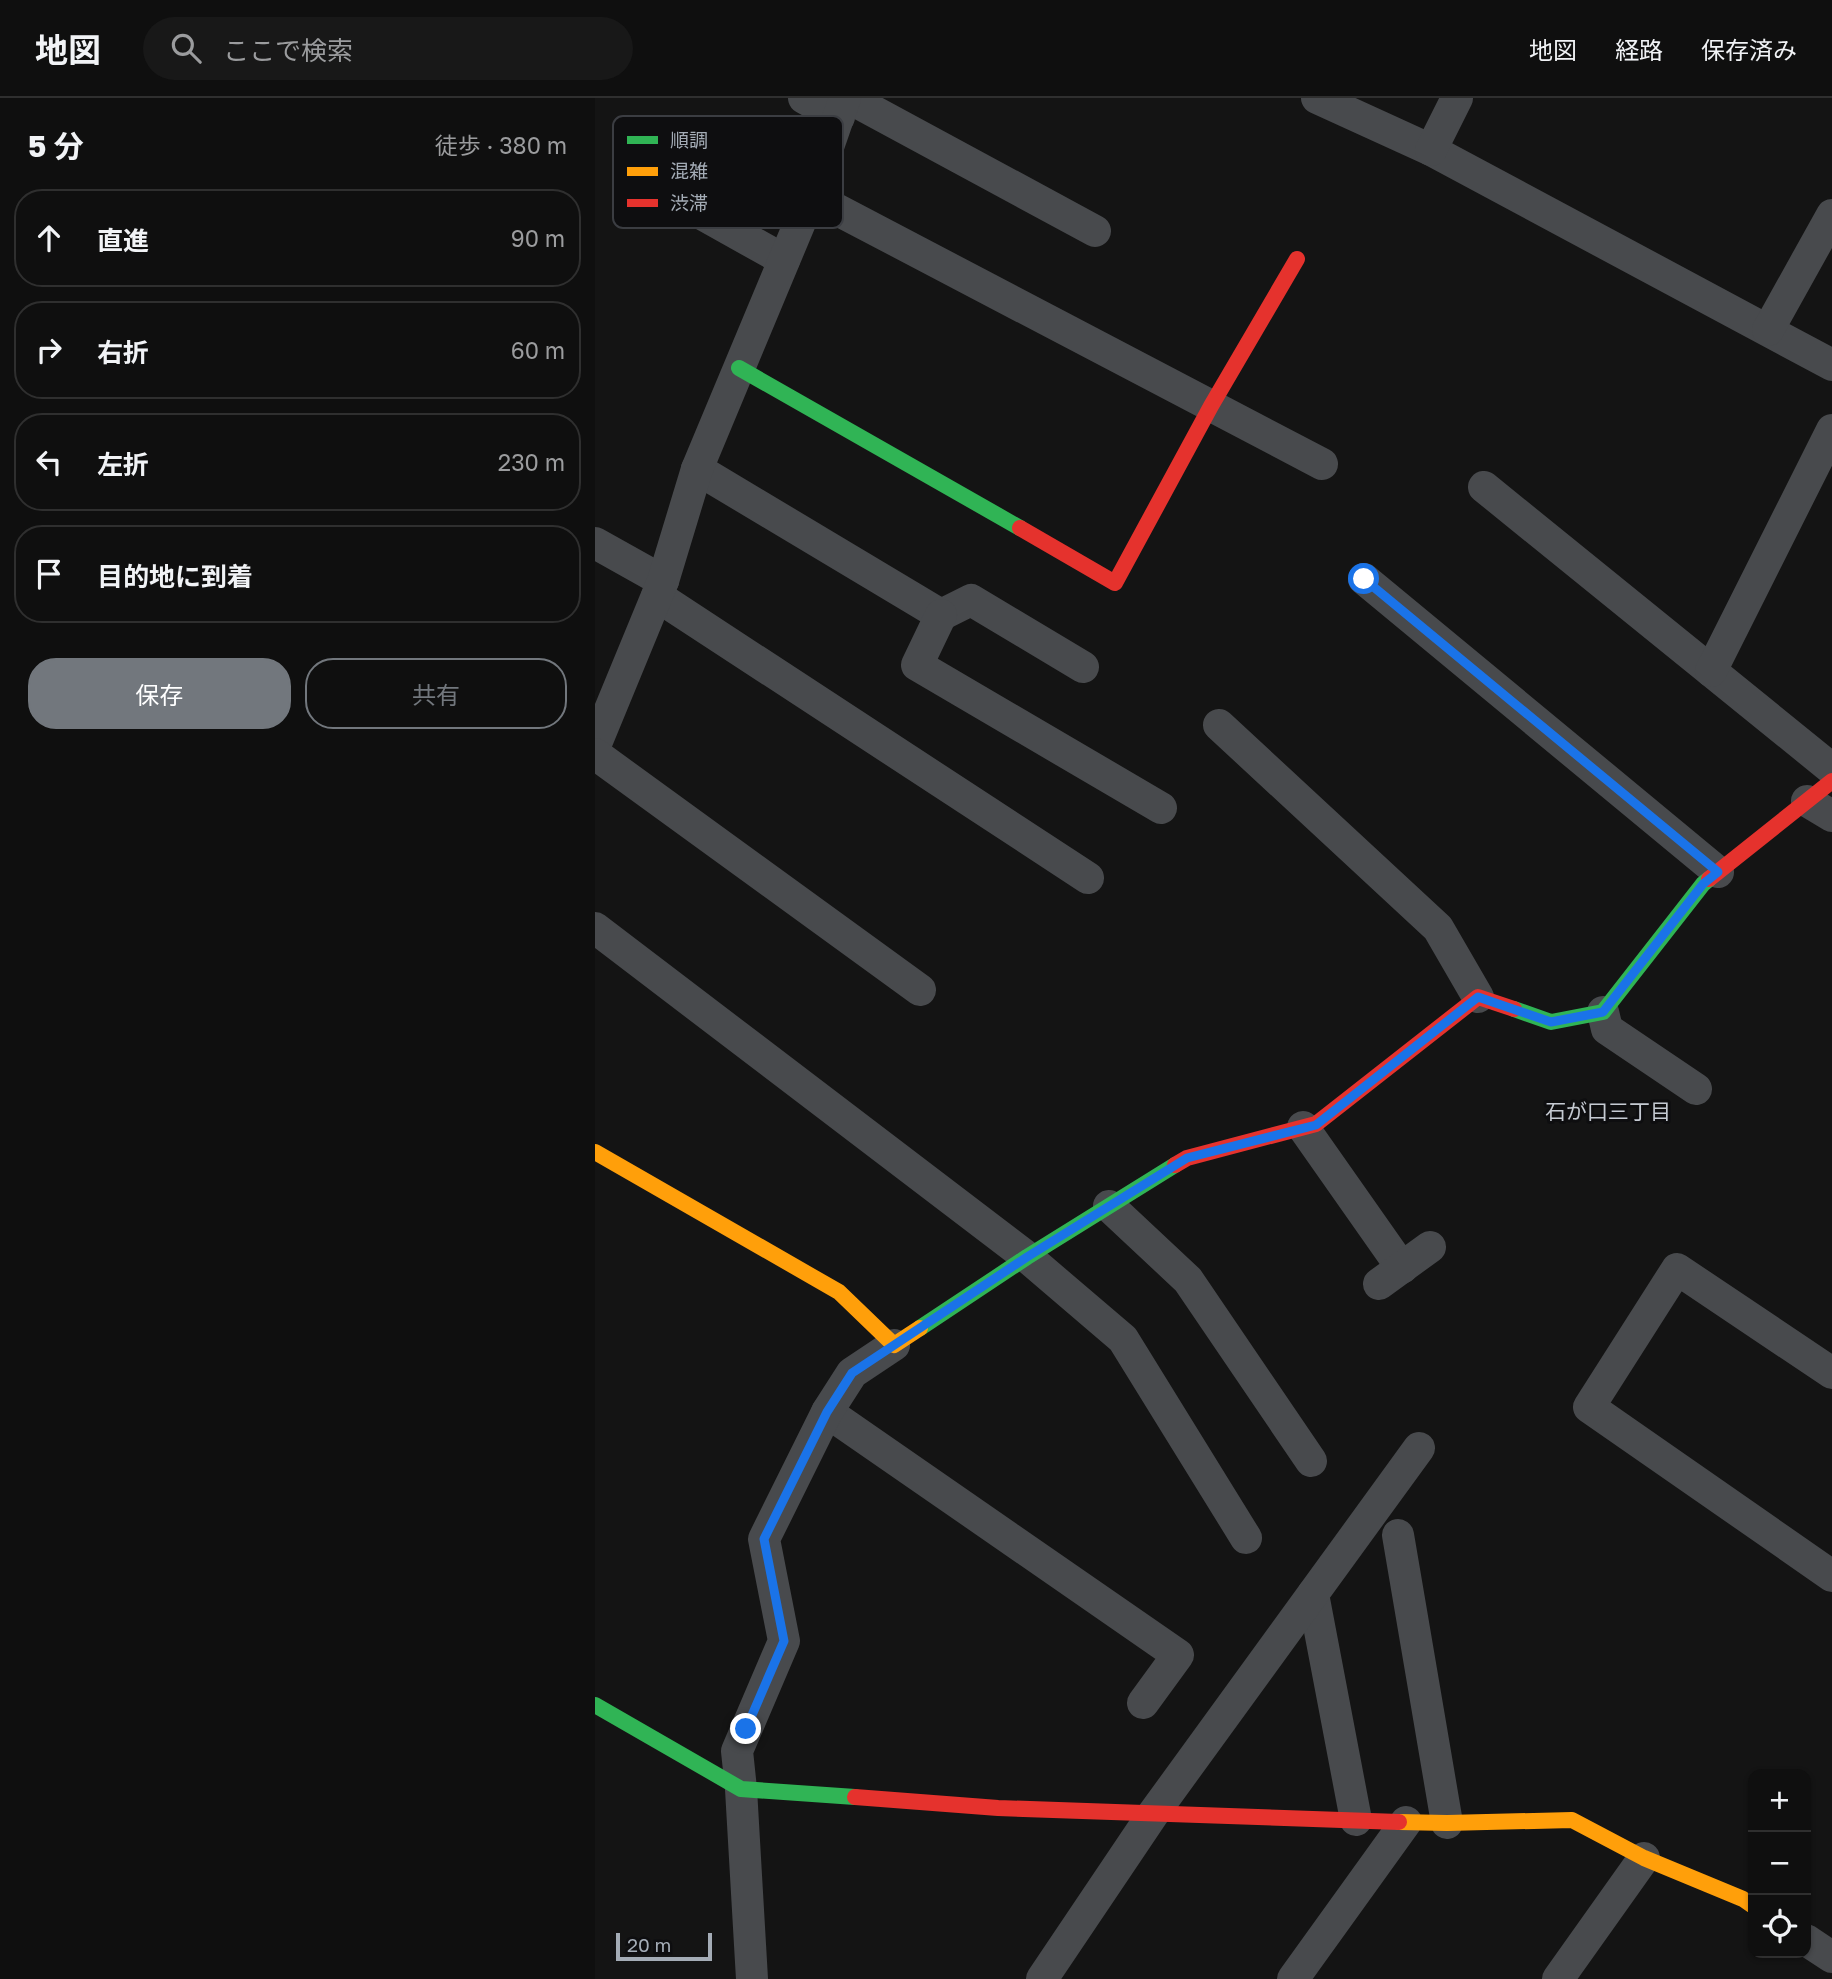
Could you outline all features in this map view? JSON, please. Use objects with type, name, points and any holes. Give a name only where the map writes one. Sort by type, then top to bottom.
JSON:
[{"type":"street","points":[[804,98],[844,104],[1095,231]]},
{"type":"street","points":[[1317,98],[1431,150],[1832,365]]},
{"type":"street","points":[[1431,150],[1457,98]]},
{"type":"street","points":[[843,213],[1322,464]]},
{"type":"street","points":[[1768,330],[1832,215]]},
{"type":"street","points":[[727,228],[784,260]]},
{"type":"street","points":[[595,746],[660,588],[697,468],[798,228]]},
{"type":"street","points":[[739,368],[1115,583],[1211,406],[1297,259]]},
{"type":"street","points":[[1711,671],[1832,430]]},
{"type":"street","points":[[697,468],[941,615]]},
{"type":"street","points":[[1484,487],[1832,769]]},
{"type":"street","points":[[595,543],[1087,878]]},
{"type":"street","points":[[1364,579],[1718,872]]},
{"type":"street","points":[[1083,667],[971,600],[941,615],[918,664],[1161,808]]},
{"type":"street","points":[[1219,725],[1438,928],[1478,997],[1551,1022],[1603,1012],[1703,884],[1820,809],[1832,781]]},
{"type":"street","points":[[595,754],[920,990]]},
{"type":"street","points":[[595,928],[1027,1257],[1123,1339],[1246,1538]]},
{"type":"street","points":[[752,1979],[737,1751],[784,1641],[764,1539],[827,1412],[852,1373],[1027,1257],[1187,1158],[1316,1125],[1478,997]]},
{"type":"street","points":[[1603,1012],[1607,1029],[1696,1089]]},
{"type":"street","points":[[1303,1128],[1390,1276],[1430,1248]]},
{"type":"street","points":[[595,1152],[839,1292],[894,1345]]},
{"type":"street","points":[[1109,1206],[1188,1280],[1311,1461]]},
{"type":"street","points":[[1832,1373],[1677,1269],[1589,1407],[1832,1576]]},
{"type":"street","points":[[827,1412],[1178,1655],[1143,1703]]},
{"type":"street","points":[[1042,1979],[1153,1814],[1419,1448]]},
{"type":"street","points":[[1398,1535],[1447,1823]]},
{"type":"street","points":[[1313,1594],[1356,1820]]},
{"type":"street","points":[[595,1705],[741,1789],[998,1808],[1153,1814],[1447,1823],[1572,1820],[1644,1858],[1748,1902]]},
{"type":"street","points":[[1293,1979],[1406,1822]]},
{"type":"street","points":[[1559,1979],[1644,1858]]},
{"type":"street","points":[[1811,1943],[1832,1957]]},
{"type":"traffic: fast","points":[[739,368],[1020,528]]},
{"type":"traffic: fast","points":[[1514,1009],[1551,1022],[1603,1012],[1709,879]]},
{"type":"traffic: fast","points":[[920,1328],[1027,1257],[1175,1165]]},
{"type":"traffic: fast","points":[[595,1705],[741,1789],[855,1797]]},
{"type":"traffic: slow","points":[[595,1152],[839,1292],[894,1345],[920,1328]]},
{"type":"traffic: slow","points":[[1399,1822],[1572,1820],[1644,1858],[1748,1902]]},
{"type":"traffic: jam","points":[[1020,528],[1115,583],[1211,406],[1297,259]]},
{"type":"traffic: jam","points":[[1709,879],[1832,781]]},
{"type":"traffic: jam","points":[[1175,1165],[1187,1158],[1316,1124],[1478,997],[1514,1009]]},
{"type":"traffic: jam","points":[[855,1797],[998,1808],[1399,1822]]},
{"type":"district","name":"石が口三丁目","points":[[1608,1112]]},
{"type":"route","points":[[746,1729],[784,1641],[764,1539],[827,1412],[852,1373],[1027,1257],[1187,1158],[1316,1125],[1478,997],[1551,1022],[1603,1012],[1703,884],[1718,872],[1364,579]]}]
